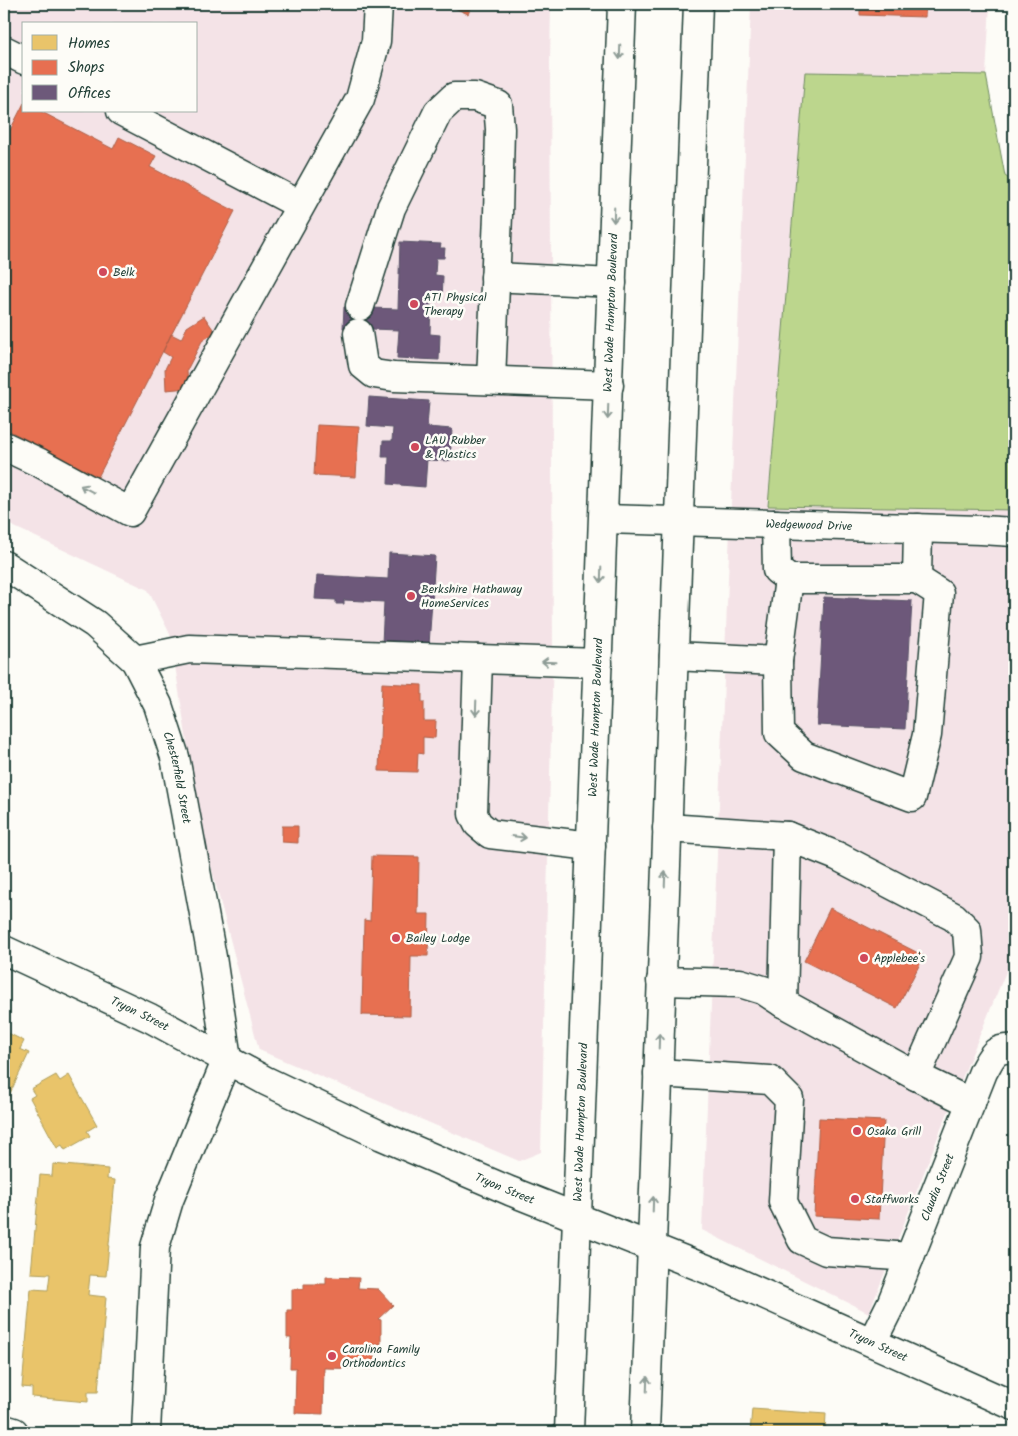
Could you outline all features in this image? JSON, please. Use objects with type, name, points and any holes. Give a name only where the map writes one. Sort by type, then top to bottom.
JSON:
[{"type":"main road","points":[[4,446],[130,512],[360,99],[376,41],[378,4]]},
{"type":"main road","name":"West Wade Hampton Boulevard","points":[[569,1432],[622,4]]},
{"type":"main road","points":[[645,1432],[698,4]]},
{"type":"main road","points":[[4,50],[22,59]]},
{"type":"main road","points":[[360,306],[391,208],[438,112],[454,97],[475,97],[498,105],[500,129],[496,277],[490,380]]},
{"type":"main road","points":[[123,112],[300,205]]},
{"type":"main road","points":[[496,277],[612,283]]},
{"type":"main road","points":[[358,333],[363,365],[374,374],[609,385]]},
{"type":"main road","name":"Wedgewood Drive","points":[[604,519],[1014,532]]},
{"type":"main road","points":[[776,524],[777,570],[789,579],[917,579],[939,593],[927,735],[912,797],[804,756],[779,733],[778,661],[789,579]]},
{"type":"main road","points":[[917,579],[918,528]]},
{"type":"main road","name":"Chesterfield Street","points":[[4,564],[95,624],[135,660],[158,705],[175,757],[212,957],[227,1059]]},
{"type":"main road","points":[[135,660],[190,649],[598,663]]},
{"type":"main road","points":[[674,656],[778,661]]},
{"type":"main road","points":[[478,659],[473,814],[478,824],[490,834],[591,846]]},
{"type":"main road","points":[[667,828],[787,836],[837,856],[954,917],[967,930],[969,957],[916,1076]]},
{"type":"main road","points":[[783,1003],[787,836]]},
{"type":"main road","name":"Tryon Street","points":[[4,950],[150,1018],[266,1081],[382,1136],[510,1191],[719,1274],[1014,1406]]},
{"type":"main road","points":[[662,982],[740,983],[763,990],[783,1003],[916,1076],[971,1102]]},
{"type":"main road","name":"Claudia Street","points":[[872,1342],[892,1302],[983,1072],[993,1054],[1003,1048],[1014,1049]]},
{"type":"main road","points":[[146,1432],[155,1247],[169,1200],[227,1059]]},
{"type":"main road","points":[[658,1073],[770,1080],[789,1099],[783,1202],[802,1240],[826,1251],[910,1257]]},
{"type":"main road","points":[[4,1429],[14,1432]]},
{"type":"shaded area","points":[[4,4],[551,4],[553,650],[541,1152],[519,1161],[259,1050],[200,824],[170,634],[148,590],[4,522]]},
{"type":"shaded area","points":[[751,4],[990,4],[986,75],[805,72],[768,506],[1011,510],[1014,544],[1014,952],[939,1134],[869,1313],[702,1230]]},
{"type":"green space","points":[[805,72],[986,75],[1005,176],[1014,182],[1014,510],[768,506]]},
{"type":"building: Homes","points":[[4,1031],[24,1041],[20,1049],[29,1053],[5,1104],[4,1104]]},
{"type":"building: Homes","points":[[56,1075],[60,1081],[69,1075],[97,1125],[87,1131],[90,1136],[65,1150],[62,1145],[57,1148],[30,1098],[35,1095],[31,1089]]},
{"type":"building: Homes","points":[[53,1164],[108,1169],[107,1179],[115,1180],[106,1276],[90,1275],[88,1295],[106,1297],[98,1392],[88,1392],[88,1402],[32,1397],[32,1388],[22,1387],[31,1289],[48,1290],[50,1274],[31,1273],[40,1175],[52,1176]]},
{"type":"building: Homes","points":[[752,1409],[826,1414],[825,1432],[750,1432]]},
{"type":"building: Shops","points":[[446,4],[473,4],[468,14]]},
{"type":"building: Shops","points":[[860,4],[926,4],[925,17],[860,15]]},
{"type":"building: Shops","name":"Belk","points":[[22,107],[22,112],[42,112],[113,149],[119,137],[156,156],[150,167],[235,211],[98,477],[4,428],[4,142]]},
{"type":"building: Shops","points":[[204,316],[215,332],[202,341],[187,370],[188,388],[166,390],[165,369],[171,357],[163,352],[171,334],[181,339],[187,327]]},
{"type":"building: Shops","points":[[317,425],[359,427],[356,477],[314,475]]},
{"type":"building: Shops","points":[[382,683],[422,685],[424,721],[436,721],[435,738],[423,737],[423,754],[418,753],[417,772],[379,771]]},
{"type":"building: Shops","points":[[282,826],[298,826],[298,843],[282,842]]},
{"type":"building: Shops","name":"Bailey Lodge","points":[[372,856],[419,857],[418,914],[429,914],[428,956],[411,956],[410,1016],[362,1015],[364,920],[370,921]]},
{"type":"building: Shops","name":"Applebee's","points":[[830,908],[924,956],[897,1008],[804,961]]},
{"type":"building: Shops","points":[[819,1118],[884,1121],[879,1219],[814,1216]]},
{"type":"building: Shops","name":"Carolina Family Orthodontics","points":[[326,1277],[359,1278],[358,1288],[378,1289],[393,1305],[378,1319],[381,1320],[381,1344],[374,1344],[374,1369],[324,1368],[323,1414],[295,1413],[296,1368],[290,1368],[291,1338],[287,1338],[287,1310],[292,1310],[292,1289],[304,1289],[304,1284],[326,1284]]},
{"type":"building: Offices","name":"ATI Physical Therapy","points":[[400,242],[441,244],[440,248],[445,248],[444,258],[436,258],[435,275],[443,276],[442,301],[431,300],[430,334],[440,335],[439,360],[397,358],[399,330],[343,328],[344,307],[398,309]]},
{"type":"building: Offices","points":[[369,397],[429,401],[427,427],[452,429],[450,461],[427,460],[425,487],[388,484],[389,457],[382,457],[383,441],[392,441],[393,428],[367,426]]},
{"type":"building: Offices","points":[[389,553],[435,556],[429,645],[382,643],[384,602],[344,600],[344,604],[336,604],[336,600],[315,599],[317,575],[388,579]]},
{"type":"building: Offices","points":[[824,597],[912,601],[905,729],[817,725]]},
{"type":"place","name":"Belk","points":[[103,272]]},
{"type":"place","name":"ATI Physical Therapy","points":[[414,304]]},
{"type":"place","name":"LAU Rubber & Plastics","points":[[415,447]]},
{"type":"place","name":"Berkshire Hathaway HomeServices","points":[[411,596]]},
{"type":"place","name":"Bailey Lodge","points":[[396,938]]},
{"type":"place","name":"Applebee's","points":[[864,958]]},
{"type":"place","name":"Osaka Grill","points":[[857,1131]]},
{"type":"place","name":"Staffworks","points":[[855,1199]]},
{"type":"place","name":"Carolina Family Orthodontics","points":[[332,1356]]}]
